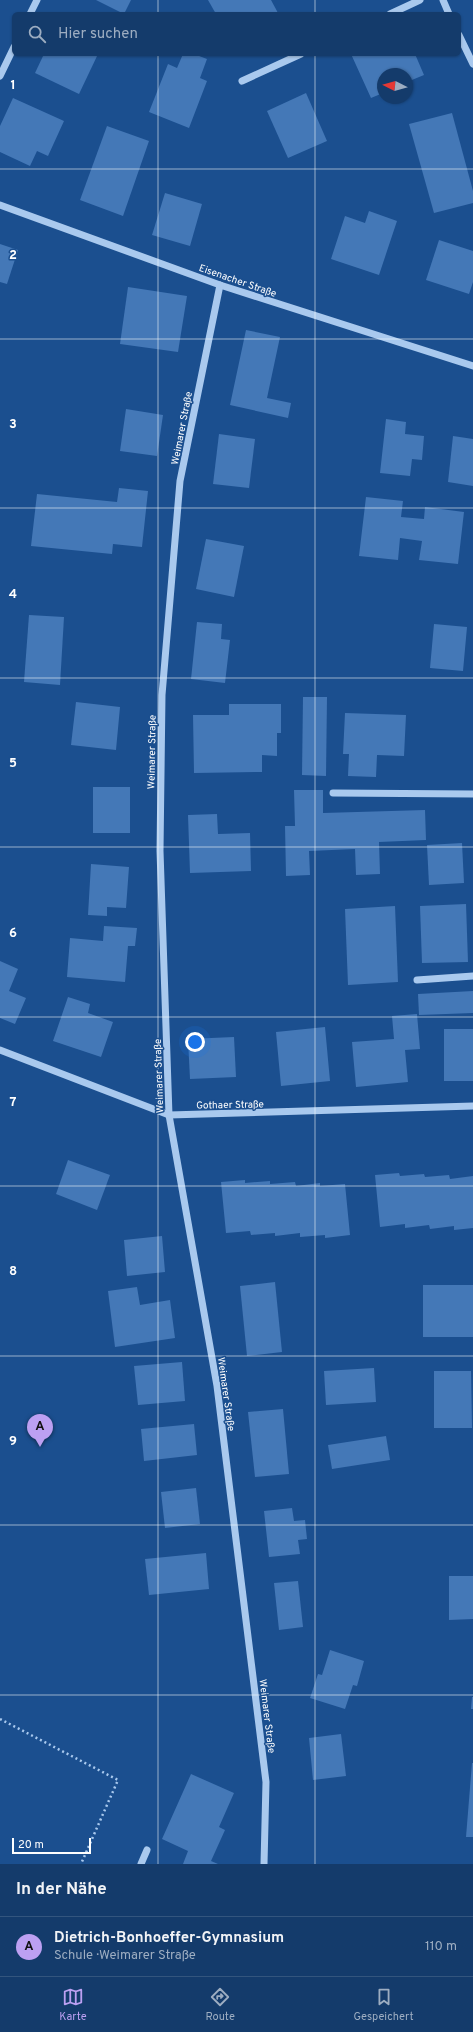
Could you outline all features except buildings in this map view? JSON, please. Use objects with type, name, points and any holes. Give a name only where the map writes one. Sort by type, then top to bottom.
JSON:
[{"type":"street","points":[[31,12],[37,0]]},
{"type":"street","points":[[394,12],[420,0]]},
{"type":"street","points":[[443,0],[448,12]]},
{"type":"street","points":[[461,39],[473,64]]},
{"type":"street","points":[[0,76],[12,52]]},
{"type":"street","points":[[242,81],[297,56]]},
{"type":"street","name":"Eisenacher Straße","points":[[0,205],[220,285],[473,366]]},
{"type":"street","name":"Weimarer Straße","points":[[220,285],[180,480],[162,694],[160,852],[169,1115],[216,1386],[266,1782],[264,1864]]},
{"type":"street","points":[[333,793],[473,794]]},
{"type":"street","points":[[418,980],[473,976]]},
{"type":"street","name":"Gothaer Straße","points":[[0,1050],[169,1115],[473,1106]]},
{"type":"street","points":[[141,1864],[148,1850]]},
{"type":"path","points":[[0,1719],[118,1780],[81,1864]]},
{"type":"place","name":"Dietrich-Bonhoeffer-Gymnasium","points":[[40,1447]]}]
